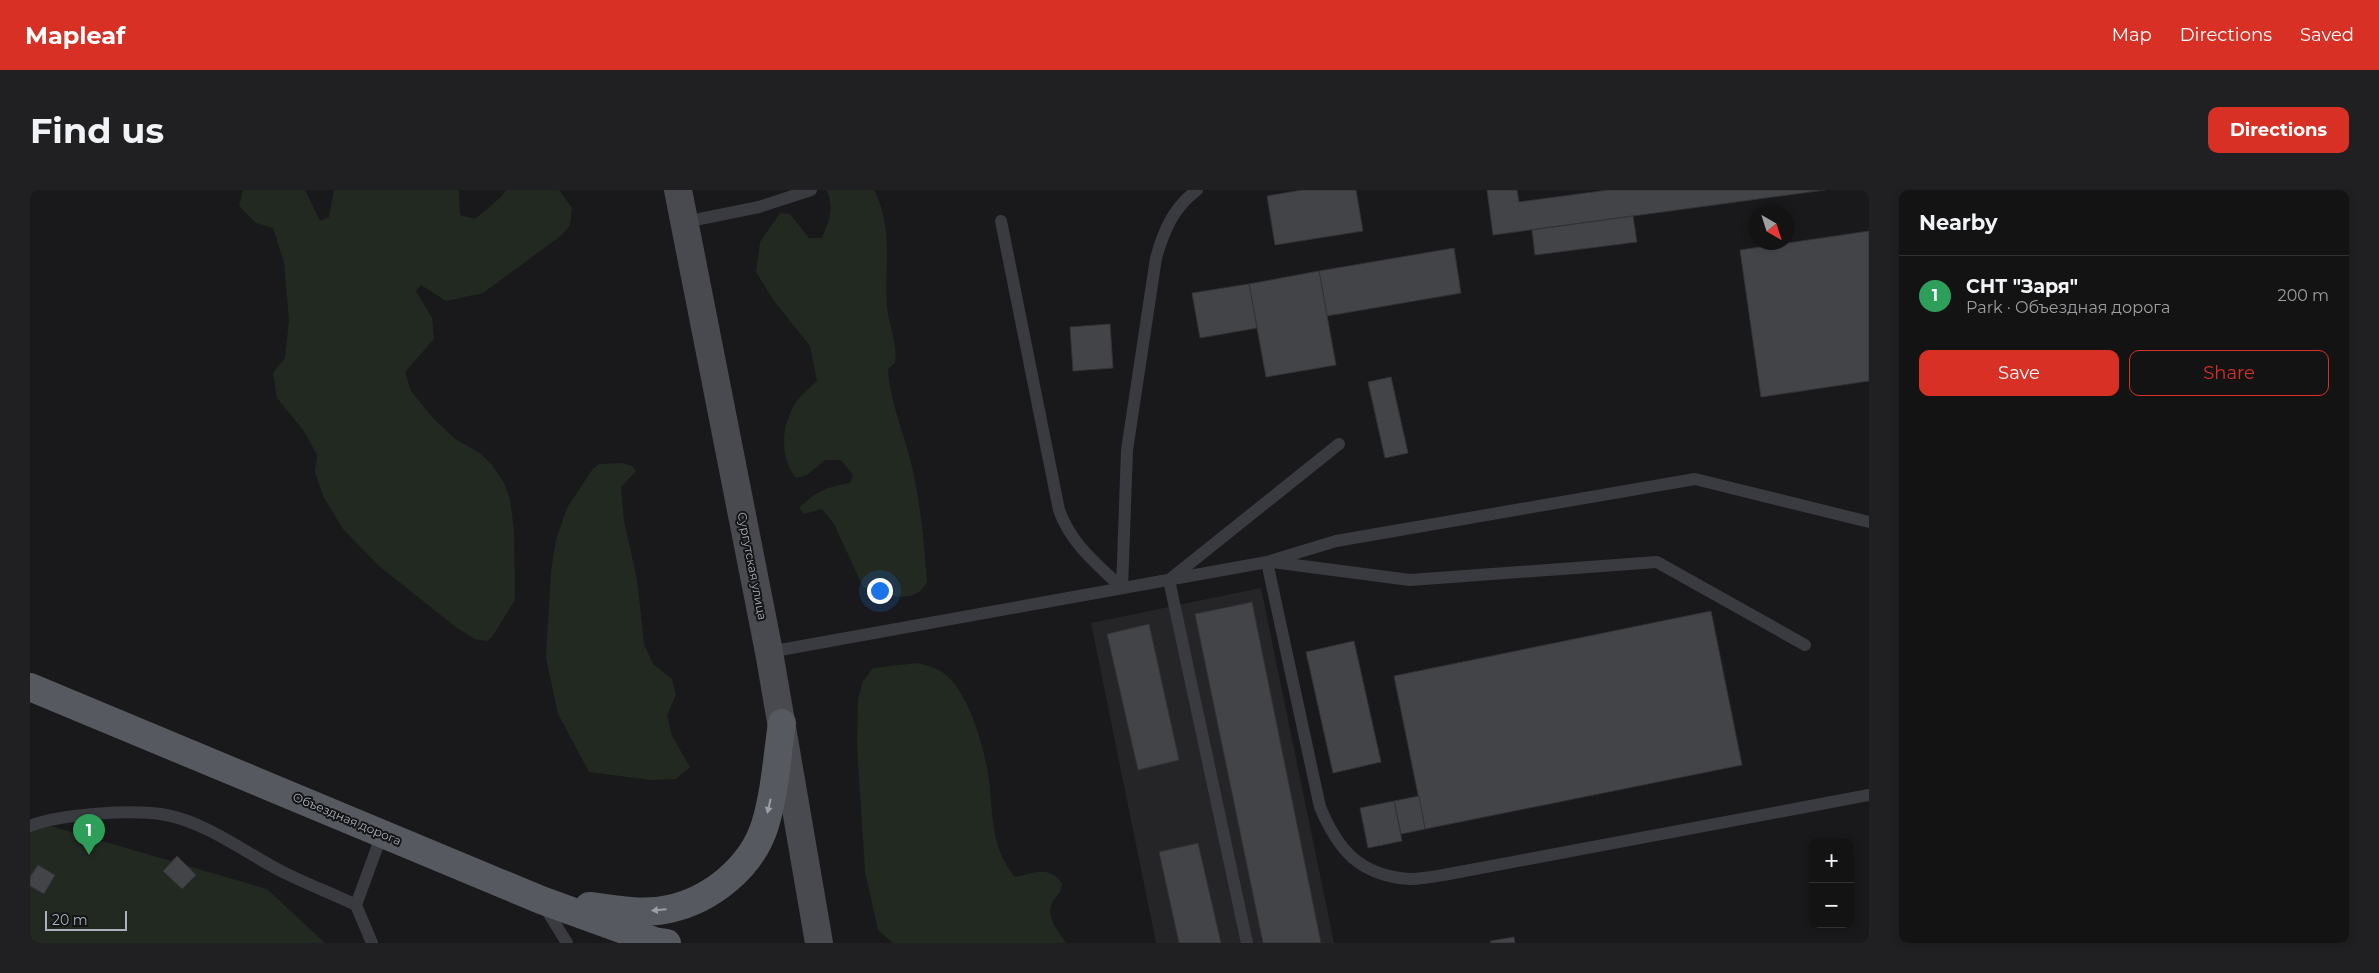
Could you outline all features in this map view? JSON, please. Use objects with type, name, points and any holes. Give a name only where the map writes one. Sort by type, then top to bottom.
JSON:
[{"type":"main road","name":"Сургутская улица","points":[[678,190],[769,652],[818,943]]},
{"type":"main road","name":"Объездная дорога","points":[[30,687],[541,900],[654,941],[667,943]]},
{"type":"main road","points":[[541,900],[640,912],[669,909],[696,901],[724,884],[748,859],[765,826],[772,795],[782,723]]},
{"type":"main road","points":[[541,900],[633,943]]},
{"type":"lane","points":[[685,222],[758,207],[811,190]]},
{"type":"lane","points":[[1122,588],[1127,450],[1156,258],[1162,235],[1171,216],[1183,201],[1196,190]]},
{"type":"lane","points":[[1001,221],[1064,524],[1076,544],[1122,588]]},
{"type":"lane","points":[[1169,580],[1339,444]]},
{"type":"lane","points":[[769,652],[1267,562],[1336,542],[1695,479],[1869,522]]},
{"type":"lane","points":[[1267,562],[1410,580],[1657,562],[1804,645]]},
{"type":"lane","points":[[1267,562],[1320,807],[1331,833],[1352,859],[1375,871],[1411,879],[1449,874],[1869,795]]},
{"type":"lane","points":[[1169,580],[1247,943]]},
{"type":"lane","points":[[30,826],[43,820],[66,816],[134,813],[166,814],[197,825],[282,871],[356,905],[372,943]]},
{"type":"lane","points":[[356,905],[382,834]]},
{"type":"lane","points":[[541,900],[567,943]]},
{"type":"shaded area","points":[[243,190],[305,190],[320,221],[329,217],[334,190],[459,190],[460,215],[475,219],[501,197],[506,190],[559,190],[572,208],[570,225],[562,235],[483,293],[446,301],[421,285],[416,291],[432,318],[434,339],[405,372],[411,391],[432,417],[455,439],[480,453],[492,465],[504,483],[510,499],[514,530],[515,600],[492,637],[487,641],[475,639],[457,628],[379,566],[343,529],[323,496],[315,472],[317,455],[304,431],[277,398],[273,373],[285,358],[289,320],[284,262],[273,228],[256,223],[239,206]]},
{"type":"shaded area","points":[[826,190],[874,190],[884,219],[887,247],[887,307],[896,356],[895,363],[888,369],[889,380],[893,402],[916,486],[927,582],[922,590],[907,596],[889,595],[863,587],[834,524],[822,509],[804,514],[799,508],[811,497],[822,491],[834,486],[850,483],[853,475],[841,460],[825,460],[807,475],[796,478],[787,462],[785,453],[784,434],[793,407],[817,381],[810,346],[774,301],[756,272],[760,242],[780,213],[790,214],[809,238],[822,238],[829,220],[831,208]]},
{"type":"shaded area","points":[[623,463],[632,466],[636,471],[621,487],[624,521],[637,579],[644,644],[653,664],[672,679],[676,695],[667,715],[672,736],[690,767],[676,779],[651,780],[589,772],[558,714],[546,658],[551,571],[556,540],[567,508],[592,470],[599,464]]},
{"type":"shaded area","points":[[1261,588],[1334,943],[1156,943],[1091,623]]},
{"type":"shaded area","points":[[918,663],[936,669],[946,675],[955,684],[969,709],[980,739],[987,768],[994,831],[1001,855],[1007,866],[1015,877],[1035,872],[1046,872],[1057,877],[1062,883],[1060,892],[1050,908],[1050,914],[1066,943],[893,943],[878,930],[865,872],[857,743],[858,699],[863,681],[873,668]]},
{"type":"shaded area","points":[[30,820],[267,889],[325,943],[30,943]]},
{"type":"building","points":[[1302,190],[1356,190],[1363,231],[1275,245],[1267,196]]},
{"type":"building","points":[[1487,190],[1517,190],[1519,202],[1608,190],[1825,190],[1493,235]]},
{"type":"building","points":[[1633,216],[1637,242],[1535,255],[1532,230]]},
{"type":"building","points":[[1869,231],[1869,381],[1761,397],[1740,250],[1794,250],[1794,242]]},
{"type":"building","points":[[1454,248],[1461,293],[1327,316],[1319,271]]},
{"type":"building","points":[[1319,271],[1336,365],[1266,377],[1249,284]]},
{"type":"building","points":[[1249,284],[1257,328],[1200,338],[1192,293]]},
{"type":"building","points":[[1110,324],[1113,368],[1073,371],[1070,327]]},
{"type":"building","points":[[1391,377],[1408,453],[1385,458],[1368,382]]},
{"type":"building","points":[[1252,602],[1321,943],[1263,943],[1195,614]]},
{"type":"building","points":[[1711,611],[1742,765],[1425,829],[1394,676]]},
{"type":"building","points":[[1149,624],[1179,760],[1138,770],[1107,634]]},
{"type":"building","points":[[1354,641],[1381,762],[1333,773],[1306,652]]},
{"type":"building","points":[[1419,796],[1425,829],[1401,834],[1394,801]]},
{"type":"building","points":[[1394,801],[1402,841],[1368,848],[1360,808]]},
{"type":"building","points":[[1198,843],[1221,943],[1179,943],[1159,852]]},
{"type":"building","points":[[177,856],[196,875],[182,889],[163,871]]},
{"type":"building","points":[[38,865],[55,875],[44,894],[30,886],[30,877]]},
{"type":"building","points":[[1514,937],[1515,943],[1491,943],[1490,941]]},
{"type":"place","name":"СНТ \"Заря\"","points":[[89,855]]}]
